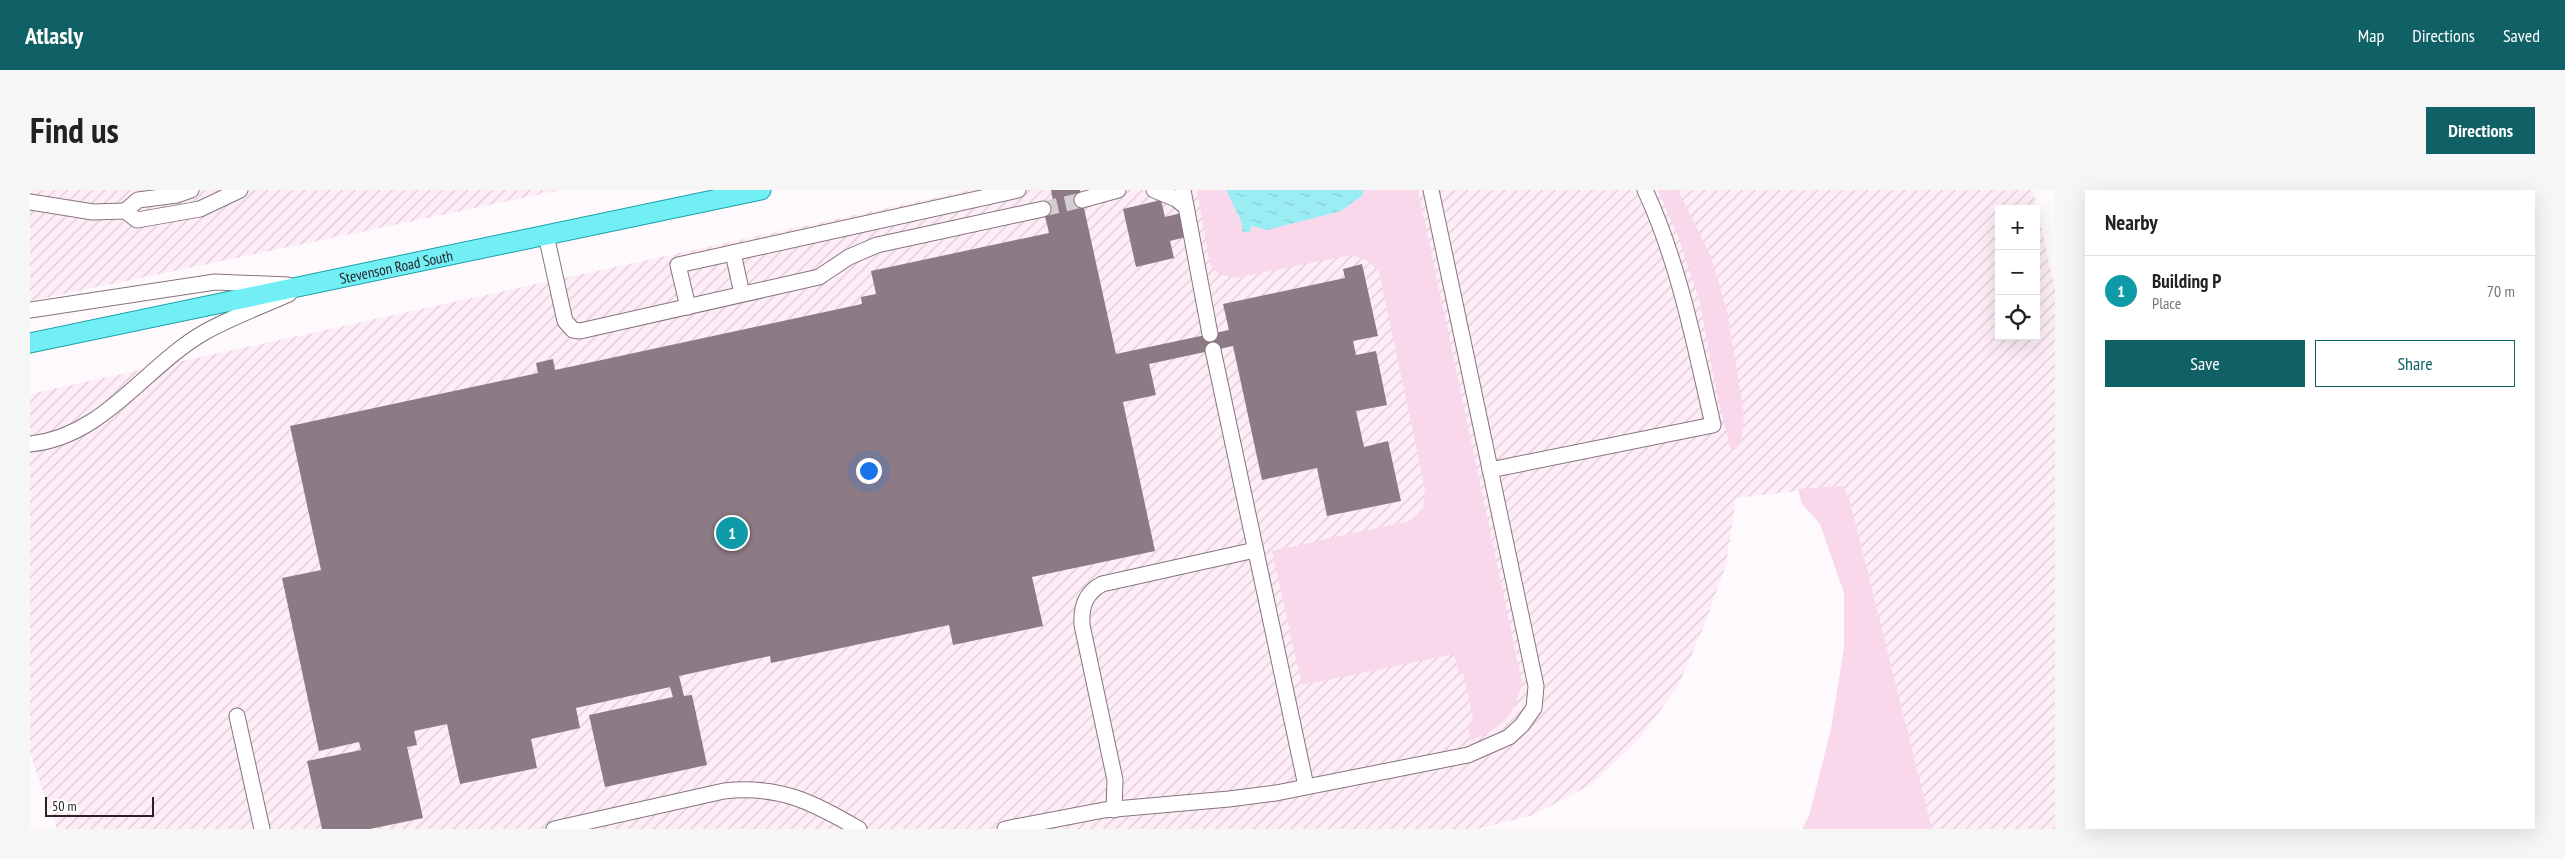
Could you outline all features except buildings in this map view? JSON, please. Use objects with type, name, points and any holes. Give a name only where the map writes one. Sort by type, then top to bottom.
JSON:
[{"type":"main road","name":"Stevenson Road South","points":[[30,343],[761,190]]},
{"type":"lane","points":[[30,202],[93,212],[125,211],[138,200],[177,195],[191,190]]},
{"type":"lane","points":[[125,211],[137,220],[200,209],[240,190]]},
{"type":"lane","points":[[688,307],[678,265],[1018,190]]},
{"type":"lane","points":[[1082,200],[1118,190]]},
{"type":"lane","points":[[1154,190],[1170,196],[1186,207]]},
{"type":"lane","points":[[1183,190],[1210,334]]},
{"type":"lane","points":[[1005,829],[1073,815],[1229,800],[1468,755],[1509,737],[1522,726],[1534,708],[1536,686],[1431,190]]},
{"type":"lane","points":[[1490,470],[1713,425],[1693,337],[1660,223],[1644,190]]},
{"type":"lane","points":[[546,235],[565,321],[574,330],[588,330],[819,277],[849,257],[878,245],[1043,208]]},
{"type":"lane","points":[[733,253],[742,294]]},
{"type":"lane","points":[[30,310],[215,282],[309,285]]},
{"type":"lane","points":[[30,444],[70,434],[110,409],[164,362],[206,332],[309,285]]},
{"type":"lane","points":[[1213,350],[1306,786]]},
{"type":"lane","points":[[1114,810],[1115,776],[1082,625],[1081,610],[1086,598],[1092,589],[1102,584],[1255,550]]},
{"type":"lane","points":[[237,716],[262,829]]},
{"type":"lane","points":[[554,829],[724,791],[743,789],[765,790],[802,799],[859,829]]},
{"type":"shaded area","points":[[30,190],[561,190],[30,301]]},
{"type":"shaded area","points":[[970,190],[2033,190],[2036,205],[1995,205],[1995,340],[2040,340],[2040,221],[2055,288],[2055,829],[1932,829],[1850,501],[1842,486],[1736,498],[1726,565],[1704,626],[1678,686],[1641,737],[1592,784],[1534,815],[1477,829],[57,829],[30,754],[30,394]]},
{"type":"shaded area","points":[[1197,190],[1418,190],[1522,683],[1515,705],[1506,720],[1471,741],[1468,727],[1473,719],[1464,675],[1458,670],[1454,654],[1302,685],[1272,551],[1409,521],[1423,509],[1425,488],[1379,272],[1367,260],[1352,255],[1235,278],[1219,274],[1210,264]]},
{"type":"shaded area","points":[[1658,190],[1678,190],[1711,257],[1727,311],[1744,415],[1741,444],[1731,451],[1717,393],[1700,303],[1678,235]]},
{"type":"shaded area","points":[[1843,486],[1850,501],[1932,829],[1802,829],[1809,816],[1831,729],[1844,647],[1844,593],[1820,524],[1802,504],[1798,489]]},
{"type":"water","points":[[1226,190],[1363,190],[1363,195],[1341,211],[1267,230],[1251,226],[1250,233],[1242,231],[1242,223]]},
{"type":"tunnel","points":[[1043,209],[1082,200]]},
{"type":"place","name":"Building P","points":[[732,533]]}]
